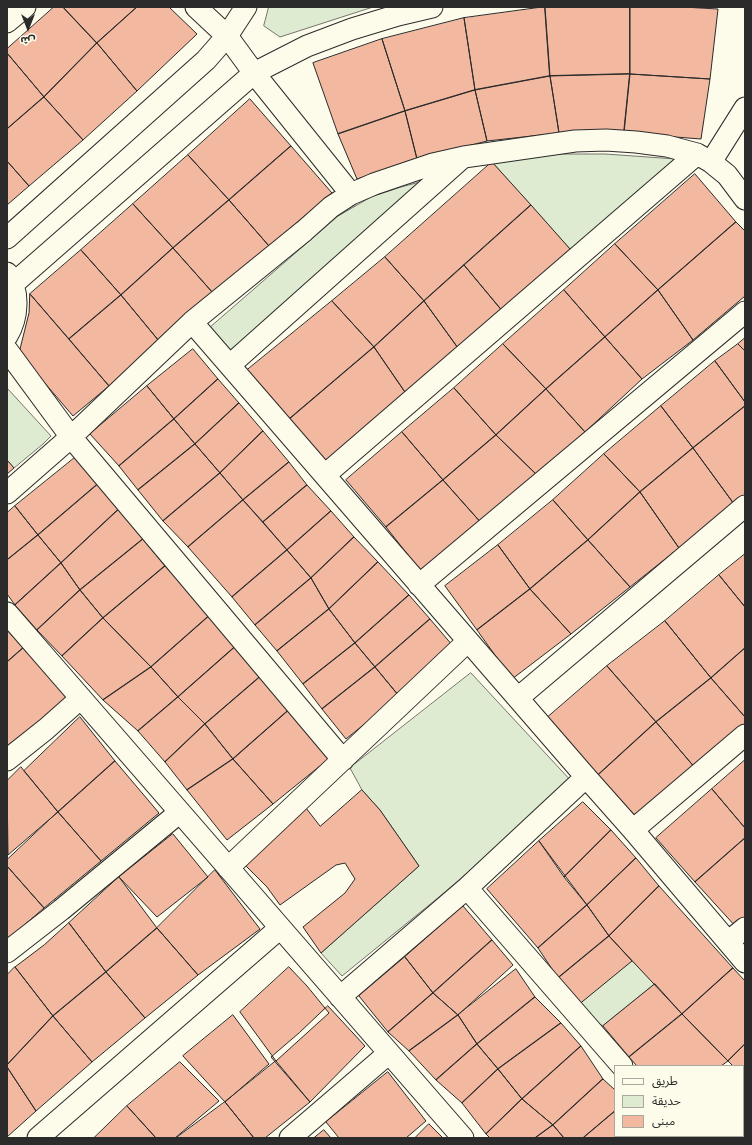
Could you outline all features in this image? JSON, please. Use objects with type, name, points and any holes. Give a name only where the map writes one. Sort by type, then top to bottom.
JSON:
[{"type":"street","points":[[7,22],[25,7]]},
{"type":"street","points":[[196,7],[227,36],[351,194]]},
{"type":"street","points":[[7,238],[206,60],[227,36],[246,7]]},
{"type":"street","points":[[7,336],[12,327],[16,308],[10,278],[254,72],[307,46],[352,29],[398,15],[432,7]]},
{"type":"street","points":[[325,475],[704,158],[745,108]]},
{"type":"street","points":[[7,493],[71,436],[192,322],[331,208],[351,194],[404,174],[464,157],[575,141],[606,140],[667,146],[704,158],[727,175],[745,199]]},
{"type":"street","points":[[230,365],[464,157]]},
{"type":"street","points":[[419,585],[745,312]]},
{"type":"street","points":[[192,322],[586,778],[633,830],[745,962]]},
{"type":"street","points":[[7,350],[71,436],[343,760]]},
{"type":"street","points":[[518,698],[745,506]]},
{"type":"street","points":[[7,613],[463,1138]]},
{"type":"street","points":[[228,868],[468,641]]},
{"type":"street","points":[[7,760],[46,729],[81,698]]},
{"type":"street","points":[[633,830],[745,735]]},
{"type":"street","points":[[340,997],[467,888],[586,778]]},
{"type":"street","points":[[7,952],[61,910],[180,812]]},
{"type":"street","points":[[467,888],[621,1065]]},
{"type":"street","points":[[38,1138],[280,928]]},
{"type":"street","points":[[728,942],[745,928]]},
{"type":"street","points":[[290,1138],[389,1053]]},
{"type":"green space","points":[[269,7],[373,7],[280,37],[264,26]]},
{"type":"green space","points":[[555,154],[605,154],[676,159],[590,239],[570,249],[492,162]]},
{"type":"green space","points":[[432,179],[232,358],[209,328],[338,216],[371,197]]},
{"type":"green space","points":[[7,388],[51,436],[14,468],[7,460]]},
{"type":"green space","points":[[471,673],[573,783],[439,897],[342,976],[321,953],[419,866],[380,810],[362,790],[350,768]]},
{"type":"green space","points":[[632,961],[655,984],[603,1026],[577,1006]]},
{"type":"building","points":[[54,7],[63,7],[97,43],[44,97],[7,53],[7,49]]},
{"type":"building","points":[[63,7],[137,7],[97,43]]},
{"type":"building","points":[[137,7],[169,7],[197,34],[137,91],[97,43]]},
{"type":"building","points":[[545,7],[630,7],[630,74],[550,76]]},
{"type":"building","points":[[545,7],[550,76],[475,90],[464,18]]},
{"type":"building","points":[[630,7],[683,7],[718,9],[710,79],[630,74]]},
{"type":"building","points":[[464,18],[475,90],[405,111],[382,39]]},
{"type":"building","points":[[382,39],[405,111],[338,134],[313,63]]},
{"type":"building","points":[[97,43],[137,91],[83,140],[44,97]]},
{"type":"building","points":[[7,53],[44,97],[7,129]]},
{"type":"building","points":[[630,74],[710,79],[701,139],[624,133]]},
{"type":"building","points":[[630,74],[624,133],[559,133],[550,76]]},
{"type":"building","points":[[550,76],[559,133],[487,141],[475,90]]},
{"type":"building","points":[[475,90],[487,141],[417,159],[405,111]]},
{"type":"building","points":[[44,97],[83,140],[29,186],[7,161],[7,129]]},
{"type":"building","points":[[250,99],[291,146],[229,200],[188,155]]},
{"type":"building","points":[[405,111],[417,159],[357,179],[338,134]]},
{"type":"building","points":[[291,146],[332,193],[269,246],[229,200]]},
{"type":"building","points":[[188,155],[229,200],[173,248],[133,204]]},
{"type":"building","points":[[7,161],[29,186],[7,205]]},
{"type":"building","points":[[492,162],[531,205],[424,301],[385,257]]},
{"type":"building","points":[[695,174],[736,222],[658,290],[615,244]]},
{"type":"building","points":[[229,200],[269,246],[213,293],[173,248]]},
{"type":"building","points":[[133,204],[173,248],[121,295],[81,250]]},
{"type":"building","points":[[531,205],[570,249],[504,313],[464,265]]},
{"type":"building","points":[[736,222],[745,231],[745,296],[693,340],[658,290]]},
{"type":"building","points":[[615,244],[658,290],[605,337],[564,290]]},
{"type":"building","points":[[173,248],[213,293],[159,341],[121,295]]},
{"type":"building","points":[[81,250],[121,295],[69,339],[30,294]]},
{"type":"building","points":[[385,257],[424,301],[374,347],[332,301]]},
{"type":"building","points":[[464,265],[504,313],[458,348],[424,301]]},
{"type":"building","points":[[564,290],[605,337],[546,389],[503,344]]},
{"type":"building","points":[[658,290],[693,340],[642,379],[605,337]]},
{"type":"building","points":[[30,294],[109,386],[73,416],[19,353],[29,313]]},
{"type":"building","points":[[121,295],[159,341],[109,386],[69,339]]},
{"type":"building","points":[[332,301],[374,347],[287,421],[246,371]]},
{"type":"building","points":[[424,301],[458,348],[407,395],[374,347]]},
{"type":"building","points":[[605,337],[642,379],[585,432],[546,389]]},
{"type":"building","points":[[745,338],[745,351],[738,344]]},
{"type":"building","points":[[503,344],[546,389],[496,435],[454,388]]},
{"type":"building","points":[[738,344],[745,351],[745,402],[715,361]]},
{"type":"building","points":[[374,347],[407,395],[328,465],[287,421]]},
{"type":"building","points":[[193,349],[218,379],[174,419],[147,386]]},
{"type":"building","points":[[715,361],[745,402],[745,406],[693,448],[661,406]]},
{"type":"building","points":[[218,379],[239,403],[195,444],[174,419]]},
{"type":"building","points":[[147,386],[174,419],[119,466],[90,434]]},
{"type":"building","points":[[454,388],[496,435],[443,480],[402,432]]},
{"type":"building","points":[[546,389],[585,432],[538,476],[496,435]]},
{"type":"building","points":[[239,403],[263,431],[220,473],[195,444]]},
{"type":"building","points":[[661,406],[693,448],[640,492],[604,454]]},
{"type":"building","points":[[745,406],[745,495],[734,504],[693,448]]},
{"type":"building","points":[[174,419],[195,444],[138,490],[119,466]]},
{"type":"building","points":[[263,431],[289,462],[243,500],[220,473]]},
{"type":"building","points":[[402,432],[443,480],[386,527],[346,480]]},
{"type":"building","points":[[496,435],[538,476],[483,525],[443,480]]},
{"type":"building","points":[[195,444],[220,473],[163,521],[138,490]]},
{"type":"building","points":[[693,448],[734,504],[679,548],[640,492]]},
{"type":"building","points":[[604,454],[640,492],[588,540],[553,500]]},
{"type":"building","points":[[77,456],[99,483],[38,535],[15,506]]},
{"type":"building","points":[[7,460],[14,468],[7,474]]},
{"type":"building","points":[[289,462],[307,485],[263,522],[243,500]]},
{"type":"building","points":[[220,473],[243,500],[188,547],[163,521]]},
{"type":"building","points":[[443,480],[483,525],[423,574],[386,527]]},
{"type":"building","points":[[99,483],[120,508],[61,563],[38,535]]},
{"type":"building","points":[[307,485],[331,511],[287,550],[263,522]]},
{"type":"building","points":[[640,492],[679,548],[630,587],[588,540]]},
{"type":"building","points":[[243,500],[287,550],[232,597],[188,547]]},
{"type":"building","points":[[553,500],[588,540],[530,589],[498,545]]},
{"type":"building","points":[[15,506],[38,535],[7,560],[7,513]]},
{"type":"building","points":[[120,508],[143,539],[80,590],[61,563]]},
{"type":"building","points":[[331,511],[354,537],[311,578],[287,550]]},
{"type":"building","points":[[38,535],[61,563],[15,605],[7,594],[7,560]]},
{"type":"building","points":[[354,537],[378,562],[329,609],[311,578]]},
{"type":"building","points":[[143,539],[165,566],[103,618],[80,590]]},
{"type":"building","points":[[588,540],[630,587],[571,634],[530,589]]},
{"type":"building","points":[[498,545],[530,589],[477,630],[445,586]]},
{"type":"building","points":[[287,550],[311,578],[255,625],[232,597]]},
{"type":"building","points":[[745,554],[745,607],[719,575]]},
{"type":"building","points":[[378,562],[409,595],[355,643],[329,609]]},
{"type":"building","points":[[61,563],[80,590],[37,630],[15,605]]},
{"type":"building","points":[[165,566],[210,615],[151,667],[103,618]]},
{"type":"building","points":[[719,575],[745,607],[745,648],[711,678],[665,621]]},
{"type":"building","points":[[311,578],[329,609],[277,651],[255,625]]},
{"type":"building","points":[[530,589],[571,634],[512,679],[477,630]]},
{"type":"building","points":[[80,590],[103,618],[62,656],[37,630]]},
{"type":"building","points":[[409,595],[430,619],[375,667],[355,643]]},
{"type":"building","points":[[329,609],[355,643],[303,684],[277,651]]},
{"type":"building","points":[[210,615],[237,645],[178,697],[151,667]]},
{"type":"building","points":[[103,618],[151,667],[103,700],[62,656]]},
{"type":"building","points":[[430,619],[453,646],[399,696],[375,667]]},
{"type":"building","points":[[665,621],[711,678],[656,722],[607,666]]},
{"type":"building","points":[[7,630],[23,648],[7,662]]},
{"type":"building","points":[[355,643],[375,667],[322,709],[303,684]]},
{"type":"building","points":[[237,645],[262,675],[205,724],[178,697]]},
{"type":"building","points":[[23,648],[68,698],[7,749],[7,662]]},
{"type":"building","points":[[745,648],[745,717],[711,678]]},
{"type":"building","points":[[607,666],[656,722],[598,775],[548,717]]},
{"type":"building","points":[[151,667],[178,697],[138,731],[103,700]]},
{"type":"building","points":[[375,667],[399,696],[346,739],[322,709]]},
{"type":"building","points":[[262,675],[291,708],[233,759],[205,724]]},
{"type":"building","points":[[711,678],[745,717],[745,725],[696,769],[656,722]]},
{"type":"building","points":[[178,697],[205,724],[165,762],[138,731]]},
{"type":"building","points":[[291,708],[331,757],[273,804],[233,759]]},
{"type":"building","points":[[80,717],[115,761],[58,812],[24,771]]},
{"type":"building","points":[[656,722],[696,769],[638,819],[598,775]]},
{"type":"building","points":[[205,724],[233,759],[187,790],[165,762]]},
{"type":"building","points":[[233,759],[273,804],[227,840],[187,790]]},
{"type":"building","points":[[745,760],[745,828],[712,789]]},
{"type":"building","points":[[115,761],[159,813],[101,861],[58,812]]},
{"type":"building","points":[[21,767],[58,812],[8,855],[7,781]]},
{"type":"building","points":[[712,789],[745,828],[745,838],[695,882],[656,838]]},
{"type":"building","points":[[362,790],[380,810],[419,866],[321,953],[303,927],[345,893],[355,879],[345,863],[336,865],[280,905],[267,887],[242,862],[306,808],[320,826]]},
{"type":"building","points":[[583,802],[611,830],[564,877],[539,841]]},
{"type":"building","points":[[58,812],[101,861],[44,908],[7,866],[7,860]]},
{"type":"building","points":[[611,830],[636,858],[587,905],[564,877]]},
{"type":"building","points":[[173,834],[208,877],[157,917],[119,877]]},
{"type":"building","points":[[745,838],[745,921],[737,928],[695,882]]},
{"type":"building","points":[[539,841],[587,905],[538,948],[487,889]]},
{"type":"building","points":[[636,858],[659,886],[609,936],[587,905]]},
{"type":"building","points":[[7,866],[44,908],[7,940]]},
{"type":"building","points":[[215,870],[260,929],[198,975],[157,928]]},
{"type":"building","points":[[119,877],[157,928],[106,972],[69,923]]},
{"type":"building","points":[[659,886],[733,968],[682,1014],[609,936]]},
{"type":"building","points":[[587,905],[609,936],[558,978],[538,948]]},
{"type":"building","points":[[463,906],[492,940],[433,993],[405,957]]},
{"type":"building","points":[[69,923],[106,972],[53,1016],[15,967],[44,945]]},
{"type":"building","points":[[157,928],[198,975],[145,1018],[106,972]]},
{"type":"building","points":[[609,936],[632,961],[577,1006],[558,978]]},
{"type":"building","points":[[492,940],[513,965],[458,1015],[433,993]]},
{"type":"building","points":[[405,957],[433,993],[388,1032],[359,996]]},
{"type":"building","points":[[15,967],[53,1016],[7,1065],[7,975]]},
{"type":"building","points":[[289,967],[329,1013],[276,1061],[240,1012]]},
{"type":"building","points":[[733,968],[745,981],[745,1044],[728,1061],[682,1014]]},
{"type":"building","points":[[516,969],[535,997],[477,1044],[458,1015]]},
{"type":"building","points":[[106,972],[145,1018],[92,1062],[53,1016]]},
{"type":"building","points":[[655,984],[682,1014],[629,1057],[603,1026]]},
{"type":"building","points":[[433,993],[458,1015],[409,1051],[388,1032]]},
{"type":"building","points":[[535,997],[561,1023],[498,1069],[477,1044]]},
{"type":"building","points":[[328,1006],[365,1046],[310,1102],[271,1057]]},
{"type":"building","points":[[682,1014],[728,1061],[722,1065],[636,1065],[629,1057]]},
{"type":"building","points":[[233,1015],[269,1064],[225,1102],[183,1056]]},
{"type":"building","points":[[458,1015],[477,1044],[436,1080],[409,1051]]},
{"type":"building","points":[[53,1016],[92,1062],[36,1111],[7,1065]]},
{"type":"building","points":[[561,1023],[581,1046],[522,1099],[498,1069]]},
{"type":"building","points":[[477,1044],[498,1069],[462,1103],[436,1080]]},
{"type":"building","points":[[745,1044],[745,1080],[744,1065],[732,1065],[728,1061]]},
{"type":"building","points":[[581,1046],[603,1079],[553,1125],[522,1099]]},
{"type":"building","points":[[276,1061],[310,1102],[265,1138],[254,1138],[225,1102]]},
{"type":"building","points":[[180,1062],[219,1101],[175,1138],[156,1138],[127,1106]]},
{"type":"building","points":[[7,1067],[36,1111],[7,1137]]},
{"type":"building","points":[[498,1069],[522,1099],[486,1134],[462,1103]]},
{"type":"building","points":[[388,1072],[426,1121],[406,1138],[339,1138],[326,1122]]},
{"type":"building","points":[[744,1078],[745,1138],[701,1138],[744,1137]]},
{"type":"building","points":[[603,1079],[614,1089],[614,1112],[583,1138],[564,1138],[553,1125]]},
{"type":"building","points":[[522,1099],[553,1125],[535,1138],[490,1138],[486,1134]]},
{"type":"building","points":[[225,1102],[254,1138],[176,1138]]},
{"type":"building","points":[[127,1106],[156,1138],[94,1138]]},
{"type":"building","points":[[614,1112],[614,1137],[634,1137],[633,1138],[583,1138]]},
{"type":"building","points":[[429,1124],[443,1138],[415,1138]]},
{"type":"building","points":[[553,1125],[564,1138],[535,1138]]},
{"type":"building","points":[[324,1130],[331,1138],[314,1138]]},
{"type":"building","points":[[658,1137],[659,1138],[633,1138]]}]
